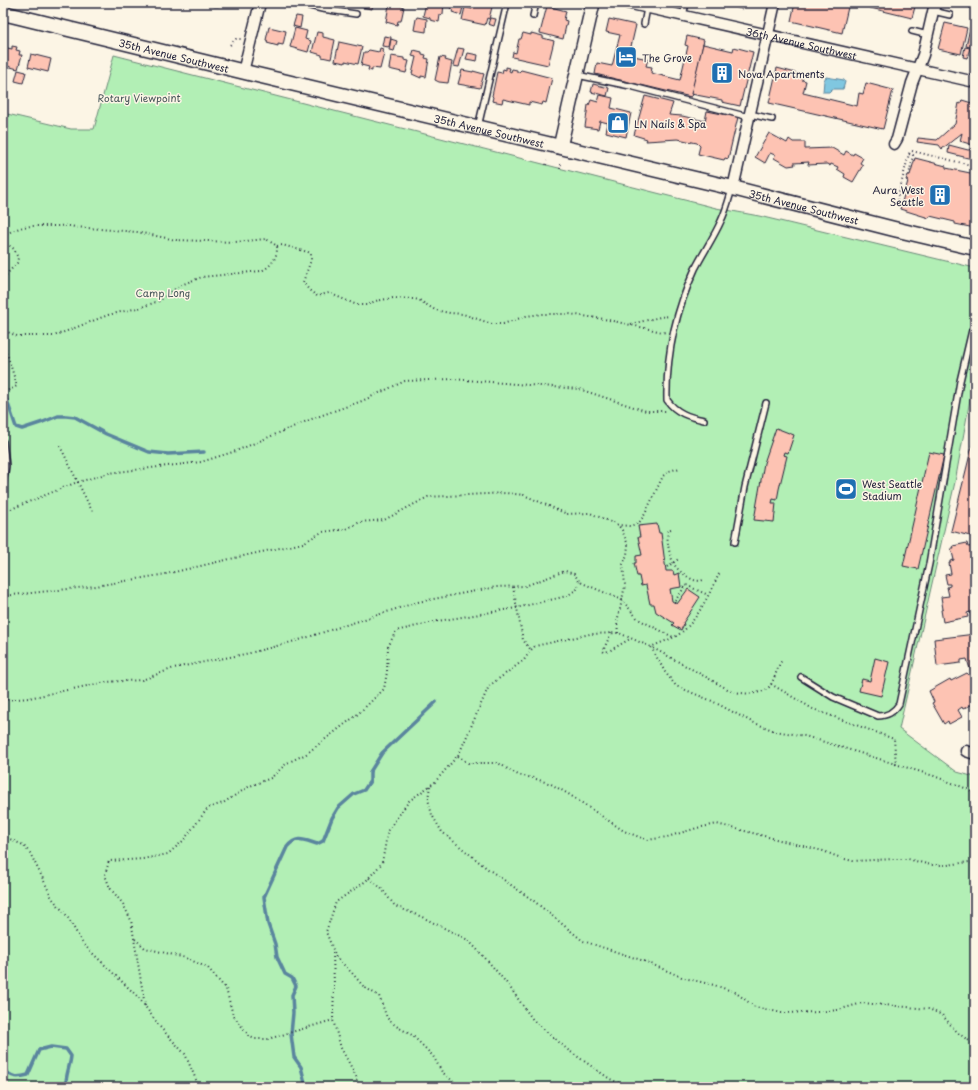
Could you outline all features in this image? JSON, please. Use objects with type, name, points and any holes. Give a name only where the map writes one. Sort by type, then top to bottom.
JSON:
[{"type":"main road","name":"35th Avenue Southwest","points":[[3,13],[243,72],[732,188],[975,248]]},
{"type":"street","points":[[243,72],[260,3]]},
{"type":"street","points":[[560,147],[586,43],[593,3]]},
{"type":"street","name":"36th Avenue Southwest","points":[[628,3],[975,82]]},
{"type":"street","points":[[732,188],[775,3]]},
{"type":"street","points":[[894,144],[897,139],[912,84],[923,55],[934,7]]},
{"type":"lane","points":[[298,3],[322,9],[356,14]]},
{"type":"lane","points":[[478,128],[507,3]]},
{"type":"lane","points":[[533,16],[536,3]]},
{"type":"lane","points":[[683,16],[686,3]]},
{"type":"lane","points":[[934,7],[950,15]]},
{"type":"lane","points":[[644,24],[647,8]]},
{"type":"lane","points":[[912,31],[928,35]]},
{"type":"lane","points":[[577,75],[772,119]]},
{"type":"lane","points":[[704,420],[683,414],[672,407],[666,400],[668,365],[673,334],[689,285],[695,270],[722,220],[732,188]]},
{"type":"lane","points":[[801,677],[833,697],[878,716],[888,714],[896,709],[899,704],[929,564],[960,381],[972,330]]},
{"type":"lane","points":[[735,542],[745,487],[766,403]]},
{"type":"lane","points":[[3,442],[6,466],[3,484]]},
{"type":"lane","points":[[3,505],[4,512]]},
{"type":"path","points":[[230,44],[236,39],[243,39]]},
{"type":"path","points":[[896,204],[911,151],[975,166]]},
{"type":"path","points":[[909,154],[913,155],[909,175]]},
{"type":"path","points":[[546,165],[547,161]]},
{"type":"path","points":[[560,169],[561,164]]},
{"type":"path","points":[[3,236],[23,226],[68,225],[75,227],[137,232],[176,240],[235,242],[266,239],[277,246],[282,245],[311,254],[311,260],[304,282],[313,294],[317,296],[329,293],[357,305],[366,305],[375,301],[393,298],[414,299],[419,300],[434,310],[450,314],[463,314],[492,324],[503,324],[526,316],[562,314],[604,319],[664,332]]},
{"type":"path","points":[[3,241],[14,249],[18,258],[17,263],[6,275],[3,288]]},
{"type":"path","points":[[3,330],[17,336],[54,336],[108,315],[142,307],[159,301],[179,286],[202,277],[261,271],[269,266],[275,258],[277,246]]},
{"type":"path","points":[[629,324],[670,316]]},
{"type":"path","points":[[3,341],[17,386],[3,394]]},
{"type":"path","points":[[4,512],[32,499],[77,482],[109,473],[201,462],[215,458],[236,451],[314,418],[362,401],[405,381],[453,379],[579,389],[646,411],[668,411]]},
{"type":"path","points":[[60,446],[92,511]]},
{"type":"path","points":[[3,596],[96,586],[166,574],[302,543],[322,532],[346,529],[360,522],[384,520],[428,497],[506,493],[524,495],[568,514],[590,513],[618,525],[626,526],[638,523],[648,508],[663,476],[669,471],[680,468]]},
{"type":"path","points":[[618,525],[622,530],[628,545],[628,550],[622,564],[625,585],[618,622],[618,633]]},
{"type":"path","points":[[671,529],[668,530],[667,537],[677,568],[692,579],[697,581],[703,580]]},
{"type":"path","points":[[667,567],[680,558]]},
{"type":"path","points":[[3,700],[29,698],[106,682],[142,680],[174,668],[250,653],[299,640],[418,602],[496,587],[524,586],[565,571],[574,574],[580,582],[622,600],[638,619],[673,637]]},
{"type":"path","points":[[651,647],[681,633],[686,628],[693,620],[719,574]]},
{"type":"path","points":[[145,1006],[131,920],[123,904],[110,888],[105,875],[109,861],[168,854],[183,841],[208,808],[223,803],[250,786],[271,778],[286,763],[306,754],[358,714],[384,689],[387,672],[388,647],[396,631],[438,621],[516,608],[567,596],[577,589],[580,582]]},
{"type":"path","points":[[675,601],[686,585],[708,595]]},
{"type":"path","points":[[513,587],[523,640],[531,650]]},
{"type":"path","points":[[611,633],[604,647],[604,652],[609,651],[630,639]]},
{"type":"path","points":[[460,1087],[442,1072],[433,1056],[412,1035],[396,1026],[387,1018],[380,996],[364,987],[336,957],[326,932],[336,902],[369,878],[382,863],[388,830],[409,801],[435,782],[458,756],[489,686],[524,660],[535,646],[580,636],[611,633],[618,633],[651,647],[731,691],[743,693],[758,692],[768,688],[782,660]]},
{"type":"path","points":[[651,647],[665,672],[676,686],[712,701],[752,722],[775,731],[805,736],[934,776],[970,790],[975,797]]},
{"type":"path","points":[[771,684],[813,709],[894,739],[896,765]]},
{"type":"path","points":[[458,756],[468,763],[498,763],[518,775],[551,784],[624,831],[647,840],[667,837],[717,824],[823,851],[853,861],[908,859],[931,865],[947,865],[969,862],[975,865]]},
{"type":"path","points":[[430,786],[428,799],[432,815],[442,832],[488,869],[534,901],[583,941],[644,961],[684,978],[735,992],[755,1007],[782,1013],[838,1010],[862,1003],[929,1009],[942,1015],[958,1033],[975,1044]]},
{"type":"path","points":[[3,836],[23,845],[30,853],[52,898],[67,916],[83,944],[139,998],[160,1027],[185,1054],[197,1082],[201,1087]]},
{"type":"path","points":[[369,878],[381,888],[395,906],[422,917],[468,940],[509,986],[533,1020],[568,1050],[610,1079],[628,1087]]},
{"type":"path","points":[[134,938],[145,948],[186,958],[208,968],[226,989],[233,1015],[250,1037],[255,1039],[268,1038],[333,1020]]},
{"type":"path","points":[[333,950],[333,1020],[341,1048],[357,1078],[358,1087]]},
{"type":"path","points":[[188,1087],[197,1082]]},
{"type":"green space","points":[[114,55],[716,208],[759,216],[975,268],[975,372],[955,482],[899,729],[957,772],[975,777],[975,1087],[3,1087],[3,113],[71,129],[94,129]]},
{"type":"water","points":[[826,77],[844,80],[845,82],[843,89],[832,89],[829,92],[823,92],[824,80]]},
{"type":"building","points":[[363,3],[373,3],[372,9],[362,7]]},
{"type":"building","points":[[391,3],[402,3],[402,7],[404,7],[401,21],[398,21],[397,25],[386,22],[389,5]]},
{"type":"building","points":[[426,3],[444,3],[443,14],[440,15],[439,22],[430,20],[430,18],[423,16]]},
{"type":"building","points":[[451,3],[464,3],[461,15],[452,12],[453,10],[450,8]]},
{"type":"building","points":[[473,3],[491,3],[490,6],[492,7],[489,19],[487,18],[485,25],[462,20],[465,7],[472,9]]},
{"type":"building","points":[[743,3],[742,9],[721,4]]},
{"type":"building","points":[[795,3],[849,3],[842,33],[791,21]]},
{"type":"building","points":[[850,3],[916,3],[912,18]]},
{"type":"building","points":[[975,5],[975,43],[974,48],[966,46]]},
{"type":"building","points":[[547,6],[566,11],[564,20],[567,21],[563,39],[540,33]]},
{"type":"building","points":[[296,16],[302,17],[300,28],[293,26]]},
{"type":"building","points":[[417,17],[427,19],[426,32],[414,30]]},
{"type":"building","points":[[490,18],[496,19],[494,26],[488,24]]},
{"type":"building","name":"The Grove","points":[[609,19],[636,25],[629,55],[648,59],[646,66],[652,67],[651,73],[680,80],[688,46],[685,45],[687,36],[704,40],[691,97],[595,74],[597,63],[612,66],[620,35],[606,32]]},
{"type":"building","points":[[945,23],[967,28],[961,54],[938,49]]},
{"type":"building","points":[[269,27],[286,31],[283,45],[278,44],[278,46],[267,43],[268,41],[266,40]]},
{"type":"building","points":[[295,28],[307,31],[305,39],[311,41],[308,52],[290,47]]},
{"type":"building","points":[[317,32],[323,33],[323,37],[335,40],[331,59],[322,57],[322,55],[312,52]]},
{"type":"building","points":[[523,33],[543,36],[543,38],[554,41],[548,65],[512,57],[513,52],[516,53],[519,39],[521,39]]},
{"type":"building","points":[[384,36],[391,37],[389,47],[382,46]]},
{"type":"building","points":[[391,39],[397,41],[394,51],[389,50]]},
{"type":"building","points":[[339,42],[362,47],[358,64],[345,61],[345,63],[335,61]]},
{"type":"building","name":"Nova Apartments","points":[[703,44],[733,51],[734,47],[753,52],[740,106],[722,102],[722,100],[691,94]]},
{"type":"building","points":[[12,46],[17,47],[16,50],[20,51],[19,55],[22,55],[18,69],[3,65],[6,55],[3,55],[3,47],[12,49]]},
{"type":"building","points":[[965,47],[970,48],[967,58],[963,57]]},
{"type":"building","points":[[380,48],[383,49],[382,52],[384,53],[380,69],[372,68],[372,71],[368,70],[369,67],[361,65],[364,52],[369,50],[379,52]]},
{"type":"building","points":[[458,48],[464,49],[459,67],[453,66]]},
{"type":"building","points":[[414,50],[422,52],[422,54],[426,55],[425,58],[429,59],[426,77],[421,76],[421,78],[412,74],[416,57],[412,56]]},
{"type":"building","points":[[468,53],[478,55],[477,61],[466,59]]},
{"type":"building","points":[[31,54],[51,59],[48,72],[28,67]]},
{"type":"building","points":[[391,56],[404,58],[404,60],[409,61],[406,73],[389,69]]},
{"type":"building","points":[[440,57],[446,58],[445,60],[452,62],[448,83],[435,80]]},
{"type":"building","points":[[506,67],[510,68],[509,71],[511,72],[512,69],[517,70],[517,72],[521,70],[552,78],[546,103],[543,102],[542,105],[529,102],[529,105],[503,99],[502,103],[492,101],[497,72],[502,73],[503,69],[506,70]]},
{"type":"building","points":[[777,68],[803,75],[802,80],[806,81],[803,93],[857,106],[859,93],[863,94],[866,83],[893,90],[883,129],[769,103]]},
{"type":"building","points":[[18,70],[26,72],[23,83],[15,81]]},
{"type":"building","points":[[462,70],[484,74],[480,88],[458,84]]},
{"type":"building","points":[[593,84],[609,88],[607,96],[591,92]]},
{"type":"building","points":[[600,95],[613,98],[611,108],[631,113],[626,137],[606,132],[608,123],[600,121],[598,129],[585,127],[588,105],[591,100],[598,102]]},
{"type":"building","points":[[645,96],[673,103],[669,115],[705,121],[707,111],[738,117],[728,159],[725,158],[724,160],[698,154],[700,146],[697,143],[678,139],[646,141],[647,139],[634,135]]},
{"type":"building","points":[[962,100],[975,104],[975,142],[973,145],[960,141],[962,133],[942,149],[939,145],[917,142],[918,138],[937,140],[955,124],[959,103],[961,104]]},
{"type":"building","points":[[769,133],[787,143],[789,139],[793,142],[805,142],[805,149],[832,148],[844,155],[846,151],[853,155],[854,153],[863,158],[860,163],[863,165],[853,182],[844,177],[845,174],[837,169],[838,167],[831,164],[830,166],[827,164],[808,165],[809,162],[794,163],[795,165],[788,166],[774,158],[775,155],[770,153],[765,163],[755,157]]},
{"type":"building","points":[[949,145],[968,150],[975,149],[975,157],[968,158],[948,153]]},
{"type":"building","name":"Aura West Seattle","points":[[915,158],[946,166],[946,168],[975,174],[975,228],[955,224],[955,222],[930,216],[929,218],[900,209],[908,181],[906,180],[908,175],[910,175]]},
{"type":"building","points":[[776,428],[794,435],[788,453],[784,452],[783,455],[787,456],[777,500],[773,499],[772,503],[776,503],[774,522],[754,520],[764,463]]},
{"type":"building","points":[[974,438],[975,532],[974,537],[951,531]]},
{"type":"building","points":[[929,452],[944,455],[918,569],[903,566]]},
{"type":"building","points":[[657,524],[659,533],[661,533],[666,571],[673,571],[674,575],[679,573],[681,587],[670,589],[672,601],[677,604],[688,589],[700,597],[683,623],[684,624],[681,630],[672,625],[674,623],[656,612],[654,604],[650,604],[646,585],[641,586],[634,563],[636,563],[636,556],[642,555],[638,537],[640,537],[638,526]]},
{"type":"building","points":[[967,543],[968,547],[975,546],[975,613],[970,614],[970,612],[967,613],[968,617],[943,622],[941,597],[949,596],[947,587],[950,586],[950,584],[947,584],[945,575],[951,574],[949,563],[950,561],[954,560],[951,548],[954,548],[953,546]]},
{"type":"building","points":[[975,634],[975,703],[963,709],[962,707],[958,710],[962,717],[949,724],[948,721],[944,724],[932,703],[934,702],[929,691],[950,679],[951,681],[967,673],[970,676],[973,674],[967,659],[961,660],[961,663],[937,666],[934,639]]},
{"type":"building","points":[[875,658],[889,662],[881,696],[859,691],[862,679],[870,681]]},
{"type":"waterway","points":[[3,389],[16,427],[22,429],[58,416],[75,417],[106,434],[149,452],[168,454],[204,452]]},
{"type":"waterway","points":[[306,1087],[301,1067],[294,1057],[291,1034],[293,1013],[292,995],[296,986],[292,978],[285,974],[277,957],[275,944],[268,924],[264,897],[287,847],[297,840],[304,840],[317,844],[323,841],[332,818],[338,808],[354,794],[364,790],[370,781],[370,772],[382,753],[436,702]]},
{"type":"waterway","points":[[3,1068],[9,1074],[14,1076],[21,1077],[28,1075],[39,1050],[51,1047],[66,1049],[71,1056],[66,1079],[66,1087]]},
{"type":"place","name":"The Grove","points":[[626,57]]},
{"type":"place","name":"Nova Apartments","points":[[722,73]]},
{"type":"place","name":"LN Nails & Spa","points":[[618,123]]},
{"type":"place","name":"Aura West Seattle","points":[[940,195]]},
{"type":"place","name":"West Seattle Stadium","points":[[846,489]]},
{"type":"park label","name":"Rotary Viewpoint","points":[[139,97]]},
{"type":"park label","name":"Camp Long","points":[[163,292]]}]
